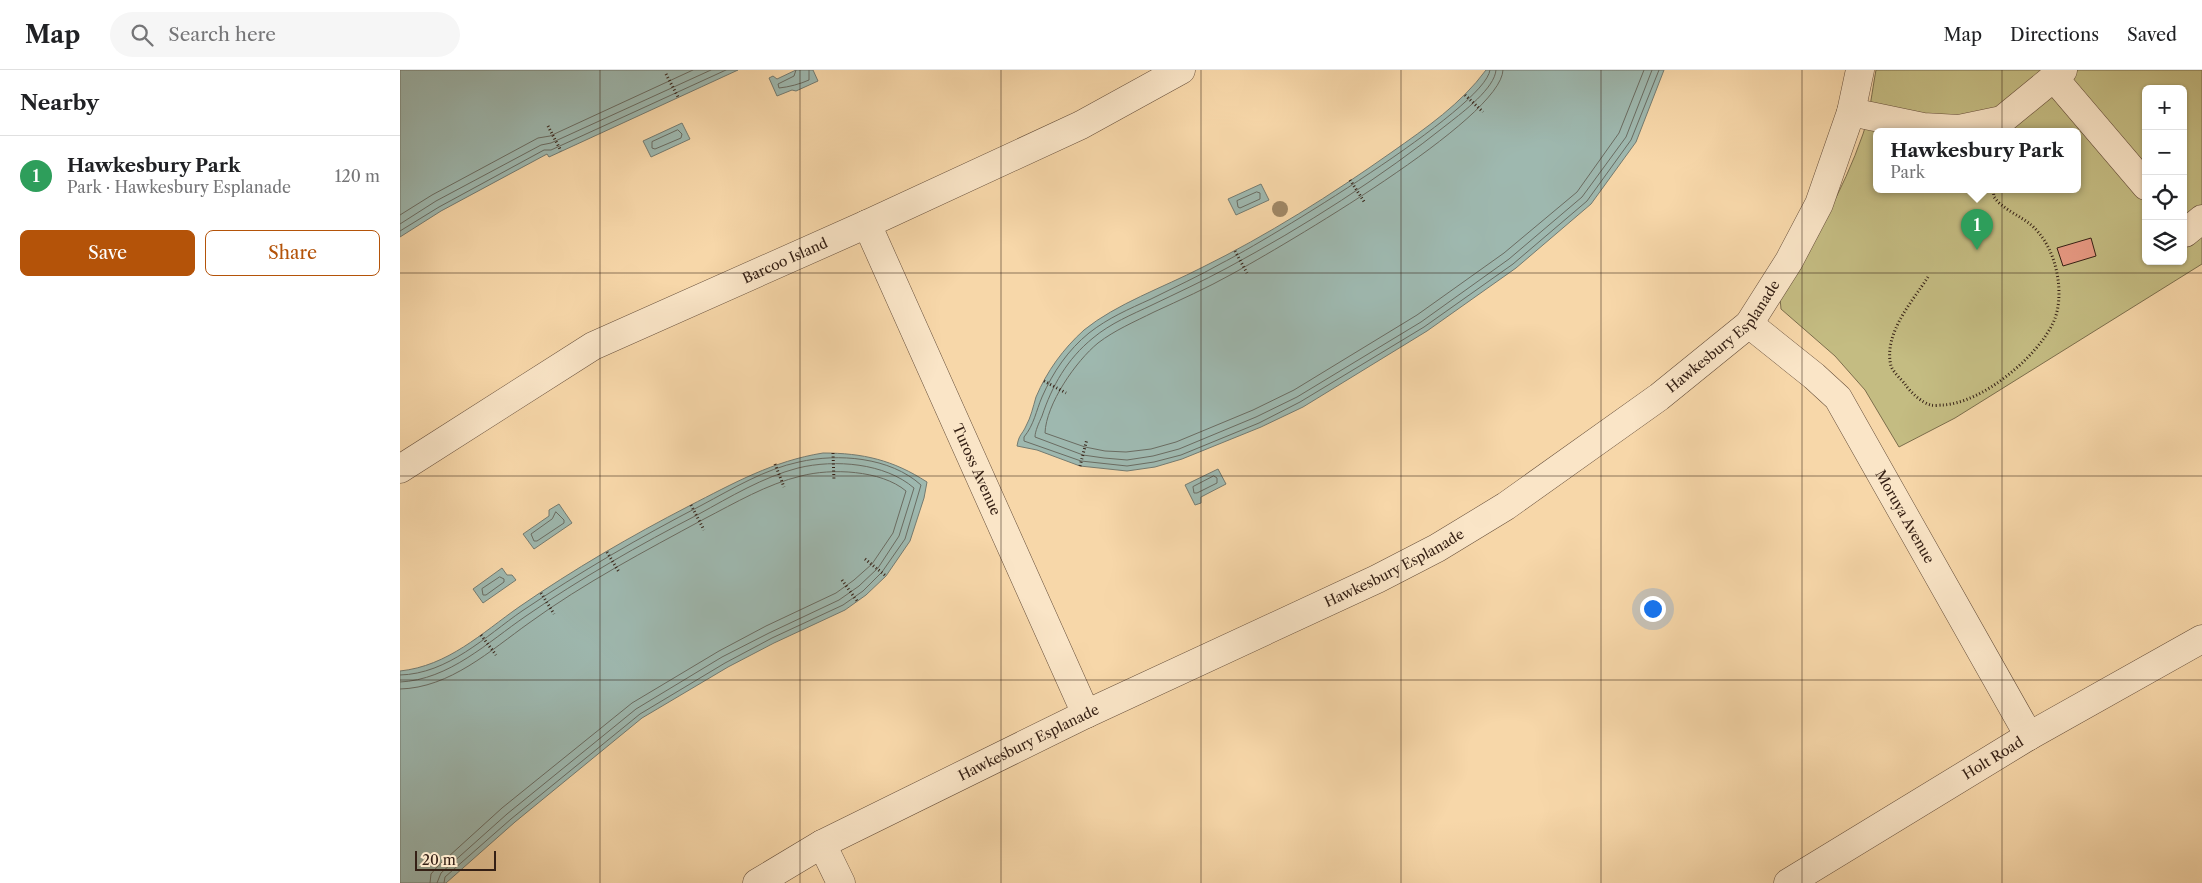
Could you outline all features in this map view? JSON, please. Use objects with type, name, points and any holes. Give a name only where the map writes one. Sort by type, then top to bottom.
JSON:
[{"type":"street","name":"Barcoo Island","points":[[400,469],[593,346],[867,224],[1082,125],[1181,70]]},
{"type":"street","name":"Hawkesbury Esplanade","points":[[756,883],[822,844],[1086,714],[1311,611],[1436,548],[1506,506],[1659,397],[1749,324],[1789,262],[1819,204],[1851,112],[1860,70]]},
{"type":"street","points":[[1964,128],[2002,120],[2059,74],[2142,181]]},
{"type":"street","points":[[1851,112],[1923,127],[1941,128]]},
{"type":"street","points":[[2187,231],[2202,219]]},
{"type":"street","name":"Tuross Avenue","points":[[867,224],[1086,714]]},
{"type":"street","name":"Moruya Avenue","points":[[1749,324],[1814,376],[1838,398],[2029,736]]},
{"type":"street","name":"Holt Road","points":[[1788,883],[2029,736],[2202,640]]},
{"type":"street","points":[[822,844],[841,883]]},
{"type":"path","points":[[666,74],[678,97]]},
{"type":"path","points":[[1465,95],[1482,112]]},
{"type":"path","points":[[548,126],[561,151]]},
{"type":"path","points":[[1350,180],[1364,203]]},
{"type":"path","points":[[1928,277],[1899,321],[1890,345],[1892,367],[1910,391],[1932,405],[1953,404],[1975,397],[2012,372],[2030,354],[2054,321],[2058,306],[2055,262],[2045,242],[2032,224],[1998,202],[1994,193]]},
{"type":"path","points":[[1234,251],[1247,273]]},
{"type":"path","points":[[1044,380],[1066,393]]},
{"type":"path","points":[[1080,466],[1088,439]]},
{"type":"path","points":[[833,453],[834,481]]},
{"type":"path","points":[[775,464],[784,487]]},
{"type":"path","points":[[691,505],[704,530]]},
{"type":"path","points":[[607,552],[619,572]]},
{"type":"path","points":[[865,559],[886,576]]},
{"type":"path","points":[[842,580],[857,601]]},
{"type":"path","points":[[541,593],[554,614]]},
{"type":"path","points":[[481,635],[496,655]]},
{"type":"shaded area","points":[[1876,70],[2202,70],[2202,264],[1955,418],[1899,447],[1865,390],[1835,356],[1781,309],[1780,298],[1826,218],[1855,156],[1865,126]]},
{"type":"water","points":[[400,70],[738,70],[549,157],[547,154],[441,211],[400,237]]},
{"type":"water","points":[[796,70],[813,70],[818,81],[796,91],[792,90],[777,96],[769,78],[773,76],[777,79]]},
{"type":"water","points":[[1486,70],[1664,70],[1636,142],[1591,204],[1516,268],[1427,331],[1303,407],[1261,427],[1182,459],[1155,467],[1127,471],[1080,466],[1037,450],[1017,446],[1036,397],[1050,369],[1084,330],[1125,304],[1251,242],[1322,199],[1430,124],[1466,94]]},
{"type":"water","points":[[682,123],[690,139],[651,157],[643,141]]},
{"type":"water","points":[[1261,184],[1269,200],[1236,215],[1228,199]]},
{"type":"water","points":[[823,453],[851,454],[877,459],[902,468],[927,482],[924,498],[910,541],[886,576],[866,595],[845,610],[728,667],[642,718],[515,822],[446,883],[400,883],[400,671],[434,663],[464,647],[519,607],[582,566],[689,506],[770,467]]},
{"type":"water","points":[[1218,469],[1226,484],[1201,497],[1201,503],[1195,505],[1185,485]]},
{"type":"water","points":[[559,504],[572,523],[534,549],[523,534],[549,516],[549,510]]},
{"type":"water","points":[[502,568],[507,575],[512,575],[516,580],[483,603],[473,589]]},
{"type":"building","points":[[2091,238],[2096,256],[2063,266],[2057,248]]},
{"type":"place","name":"Hawkesbury Park","points":[[1977,250]]}]
